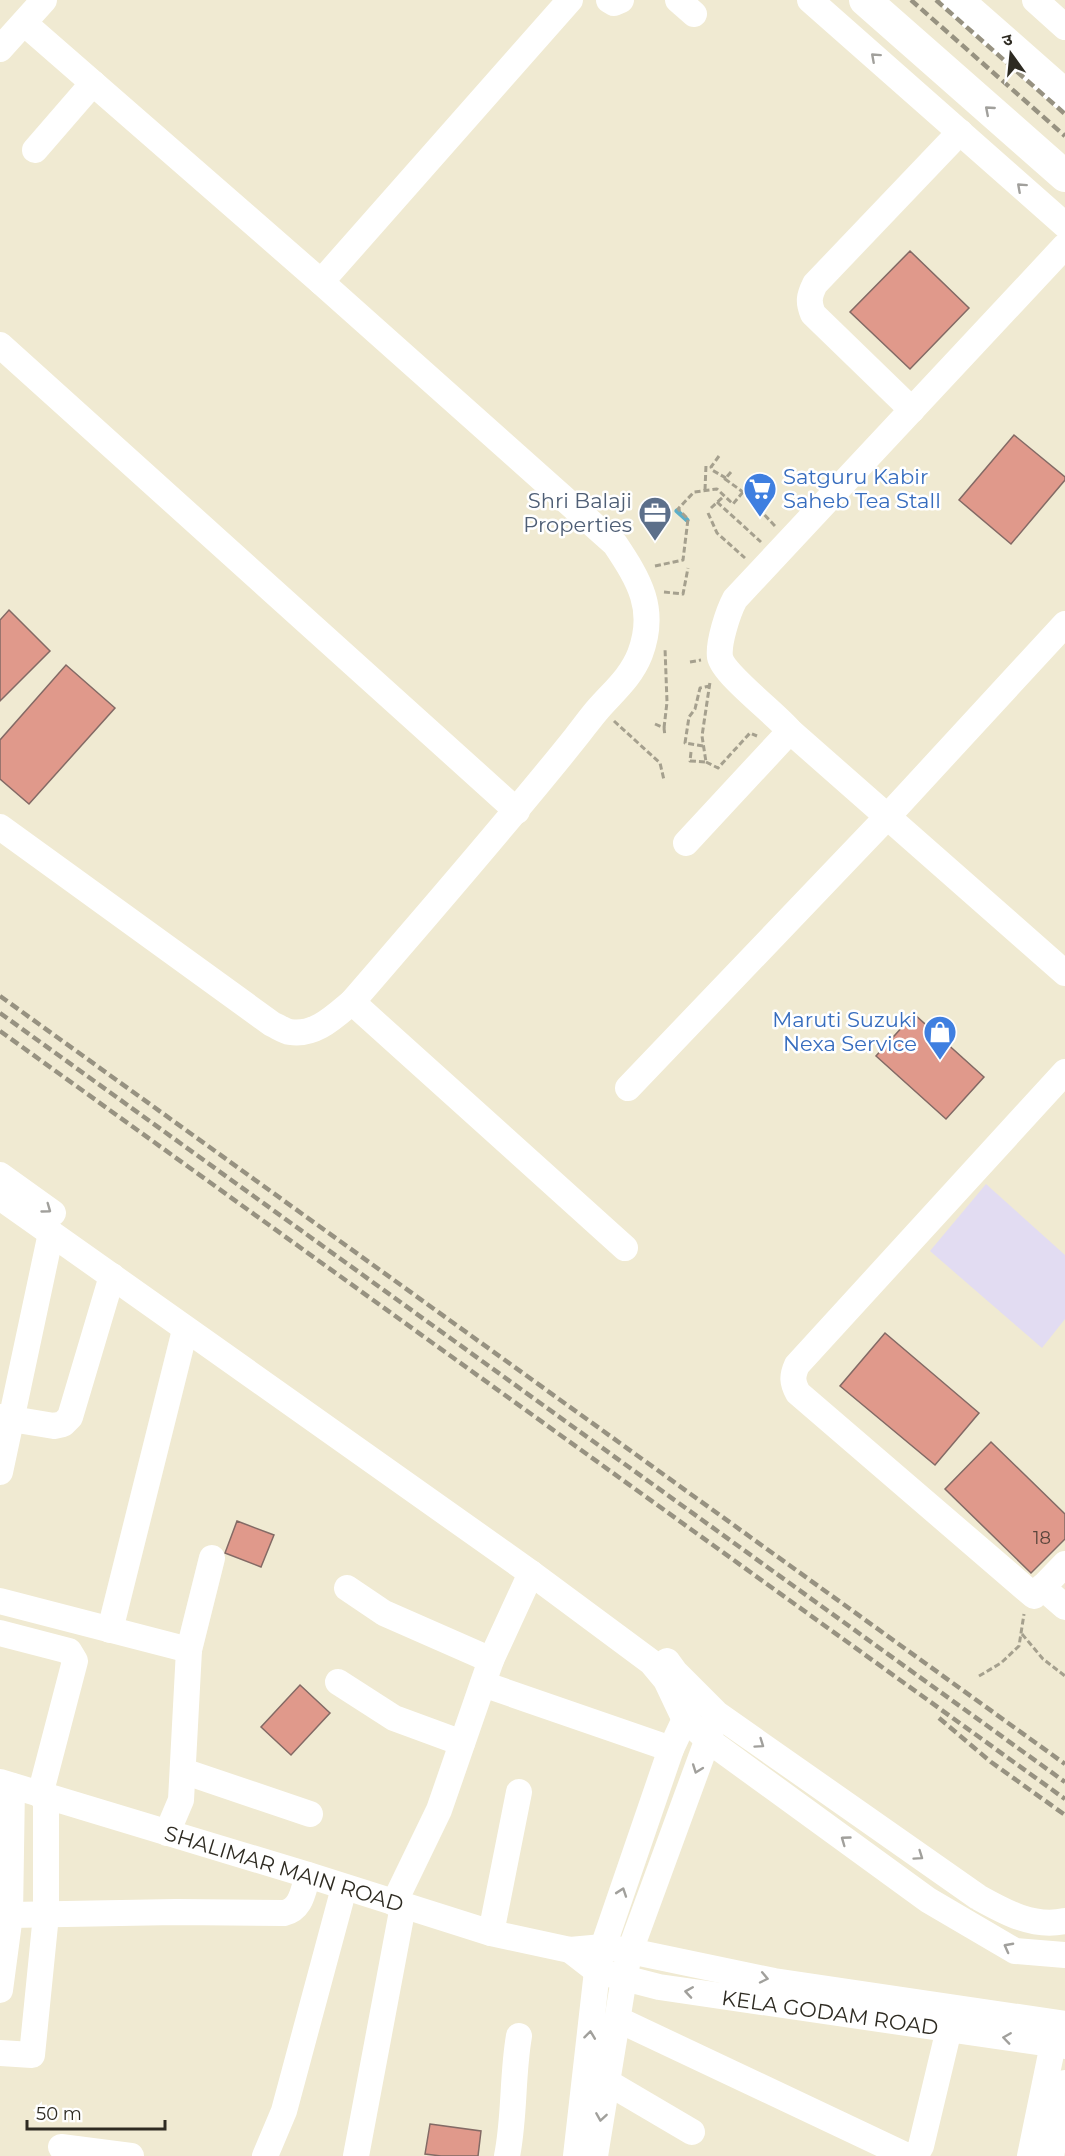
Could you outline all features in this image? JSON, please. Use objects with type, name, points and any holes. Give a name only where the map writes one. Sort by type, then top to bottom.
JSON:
[{"type":"main road","points":[[865,0],[1065,176]]},
{"type":"main road","points":[[957,0],[1065,95]]},
{"type":"street","points":[[0,50],[44,0]]},
{"type":"street","points":[[321,282],[570,0]]},
{"type":"street","points":[[609,0],[614,3],[621,0]]},
{"type":"street","points":[[810,0],[1065,225]]},
{"type":"street","points":[[1041,2],[1065,27]]},
{"type":"street","points":[[0,827],[272,1024],[289,1032],[309,1030],[327,1023],[352,1002],[517,811],[599,708],[625,682],[640,654],[645,632],[646,604],[638,582],[615,544],[321,282],[24,23]]},
{"type":"street","points":[[35,150],[93,83]]},
{"type":"street","points":[[912,410],[813,314],[808,304],[810,294],[816,284],[960,132]]},
{"type":"street","points":[[1065,246],[735,599],[729,610],[721,649],[719,679],[779,718],[784,738],[888,816],[1065,974]]},
{"type":"street","points":[[0,345],[517,811]]},
{"type":"street","points":[[628,1088],[888,816],[1065,624]]},
{"type":"street","points":[[686,843],[784,738]]},
{"type":"street","points":[[352,1002],[626,1248]]},
{"type":"street","points":[[1065,1072],[797,1365],[792,1375],[793,1384],[798,1393],[1038,1592],[1065,1607]]},
{"type":"street","points":[[0,1175],[662,1655],[675,1672],[717,1714],[978,1897],[1018,1918],[1054,1924],[1065,1921]]},
{"type":"street","points":[[0,1197],[531,1573],[651,1662],[666,1680],[684,1719],[708,1740],[928,1900],[1015,1952],[1065,1955]]},
{"type":"street","points":[[0,1472],[6,1418],[51,1233]]},
{"type":"street","points":[[6,1418],[54,1426],[63,1424],[70,1417],[112,1276]]},
{"type":"street","points":[[110,1630],[185,1330]]},
{"type":"street","points":[[167,1833],[181,1800],[189,1650],[212,1558]]},
{"type":"street","points":[[1038,1592],[1065,1564]]},
{"type":"street","points":[[356,2156],[399,1904],[439,1810],[487,1672],[531,1573]]},
{"type":"street","points":[[347,1588],[384,1613],[487,1672],[671,1749]]},
{"type":"street","points":[[0,1601],[189,1650]]},
{"type":"street","points":[[0,1633],[69,1651],[75,1661],[43,1795],[46,1915],[32,2055],[0,2053]]},
{"type":"street","points":[[338,1682],[394,1718],[462,1743]]},
{"type":"street","points":[[576,2156],[600,1959],[671,1749],[697,1695]]},
{"type":"street","points":[[595,2156],[630,1951],[717,1714]]},
{"type":"street","points":[[183,1771],[310,1814]]},
{"type":"street","points":[[0,1990],[10,1915],[6,1784]]},
{"type":"street","name":"SHALIMAR MAIN ROAD","points":[[6,1784],[491,1933],[600,1959]]},
{"type":"street","points":[[491,1933],[519,1792]]},
{"type":"street","points":[[10,1915],[284,1913],[291,1912],[299,1904],[308,1875]]},
{"type":"street","points":[[265,2156],[284,2111],[344,1888]]},
{"type":"street","name":"KELA GODAM ROAD","points":[[600,1959],[630,1951],[1061,2038]]},
{"type":"street","name":"KELA GODAM ROAD","points":[[600,1959],[624,1978],[658,1987],[949,2029],[1061,2038]]},
{"type":"street","points":[[617,2019],[911,2156],[918,2152],[921,2146],[949,2029]]},
{"type":"street","points":[[507,2156],[513,2122],[515,2064],[519,2036]]},
{"type":"street","points":[[1030,2156],[1061,2038]]},
{"type":"street","points":[[607,2082],[692,2132]]},
{"type":"street","points":[[1051,2156],[1061,2129],[1065,2083]]},
{"type":"street","points":[[61,2147],[130,2156]]},
{"type":"path","points":[[719,456],[711,467],[712,470],[744,492],[774,556]]},
{"type":"path","points":[[705,490],[706,465]]},
{"type":"path","points":[[726,478],[731,472]]},
{"type":"path","points":[[638,582],[660,564],[683,560],[688,519],[678,509],[694,492],[717,489],[733,504],[744,492]]},
{"type":"path","points":[[711,508],[724,496]]},
{"type":"path","points":[[717,502],[755,535],[774,556]]},
{"type":"path","points":[[708,513],[717,533],[774,556]]},
{"type":"path","points":[[638,582],[682,594],[688,568]]},
{"type":"path","points":[[645,632],[665,636],[667,702],[665,736]]},
{"type":"path","points":[[703,746],[685,743],[689,717],[695,709],[700,688],[719,679]]},
{"type":"path","points":[[706,762],[702,736],[719,679]]},
{"type":"path","points":[[599,708],[660,763],[664,780]]},
{"type":"path","points":[[655,724],[664,728]]},
{"type":"path","points":[[691,752],[690,761],[706,762],[718,768],[750,733],[784,738]]},
{"type":"path","points":[[979,1676],[1001,1663],[1019,1646],[1023,1617],[1038,1592]]},
{"type":"path","points":[[1022,1634],[1043,1659],[1065,1676]]},
{"type":"shaded area","points":[[986,1184],[1065,1255],[1065,1319],[1042,1348],[930,1251]]},
{"type":"building","points":[[910,251],[969,308],[910,369],[850,312]]},
{"type":"building","points":[[1014,435],[1065,477],[1065,480],[1011,544],[959,500]]},
{"type":"building","points":[[9,610],[50,651],[0,701],[0,620]]},
{"type":"building","points":[[66,665],[115,708],[29,804],[0,779],[0,740]]},
{"type":"building","points":[[914,1014],[984,1077],[946,1119],[876,1056]]},
{"type":"building","points":[[885,1333],[979,1413],[935,1465],[840,1386]]},
{"type":"building","points":[[991,1442],[1065,1514],[1065,1539],[1031,1573],[945,1489]]},
{"type":"building","points":[[237,1521],[274,1535],[261,1567],[225,1553]]},
{"type":"building","points":[[300,1685],[330,1713],[291,1755],[261,1727]]},
{"type":"building","points":[[430,2124],[481,2131],[478,2156],[425,2154]]},
{"type":"waterway","points":[[677,511],[687,520]]},
{"type":"railway","points":[[911,0],[1065,136]]},
{"type":"railway","points":[[936,0],[1065,114]]},
{"type":"railway","points":[[0,996],[1065,1764]]},
{"type":"railway","points":[[0,1013],[1065,1782]]},
{"type":"railway","points":[[0,1031],[1065,1799]]},
{"type":"railway","points":[[939,1718],[991,1762],[1065,1815]]},
{"type":"place","name":"Satguru Kabir Saheb Tea Stall","points":[[760,518]]},
{"type":"place","name":"Shri Balaji Properties","points":[[655,542]]},
{"type":"place","name":"Maruti Suzuki Nexa Service","points":[[940,1061]]}]
